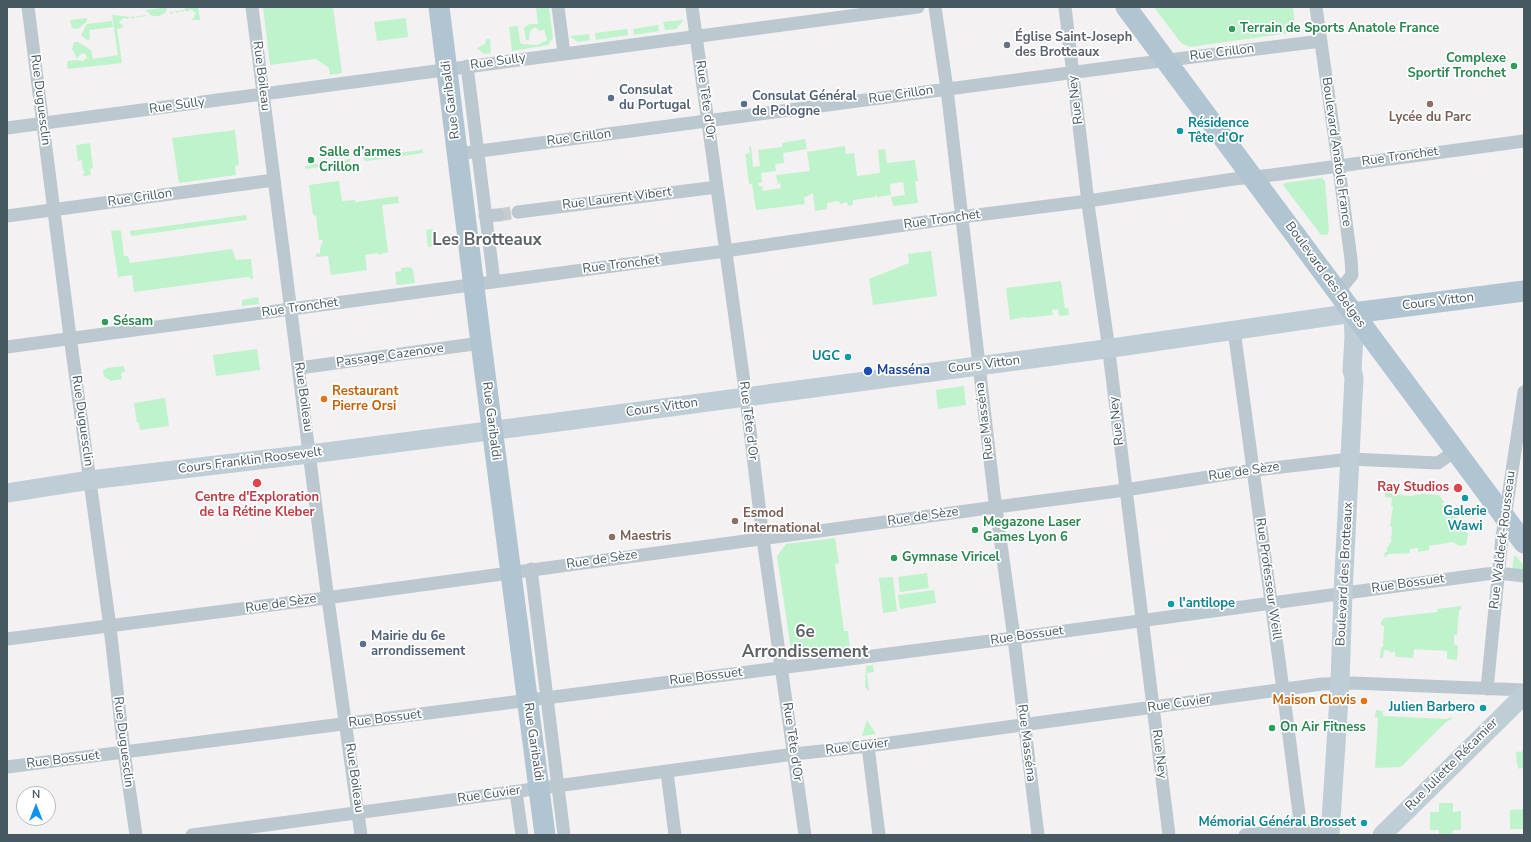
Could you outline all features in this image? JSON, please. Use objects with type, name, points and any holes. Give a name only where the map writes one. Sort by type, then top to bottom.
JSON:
[{"type":"main road","name":"Rue Garibaldi","points":[[439,7],[457,68],[467,153],[474,284],[481,344],[510,572],[537,699],[548,787],[545,835]]},
{"type":"main road","name":"Boulevard des Belges","points":[[1126,7],[1166,61],[1243,178],[1338,292],[1524,543]]},
{"type":"main road","name":"Cours Vitton","points":[[492,430],[978,366],[1353,313],[1524,291]]},
{"type":"main road","name":"Boulevard des Brotteaux","points":[[1330,831],[1340,683],[1354,378],[1352,370],[1354,337],[1353,313]]},
{"type":"main road","name":"Cours Franklin Roosevelt","points":[[7,493],[90,480],[310,454],[492,430]]},
{"type":"main road","name":"Rue Juliette Récamier","points":[[1382,835],[1491,726],[1524,696]]},
{"type":"street","name":"Rue Duguesclin","points":[[28,7],[70,338],[110,626],[124,752],[136,835]]},
{"type":"street","name":"Rue Boileau","points":[[252,7],[328,598],[361,835]]},
{"type":"street","points":[[558,7],[564,53]]},
{"type":"street","name":"Rue Tête d'Or","points":[[692,7],[805,835]]},
{"type":"street","name":"Rue Sully","points":[[7,128],[696,36],[816,13],[918,7]]},
{"type":"street","name":"Rue Masséna","points":[[935,7],[947,89],[978,366],[1038,835]]},
{"type":"street","name":"Rue Ney","points":[[1065,7],[1088,201],[1108,348],[1169,835]]},
{"type":"street","name":"Boulevard Anatole France","points":[[1316,7],[1351,259],[1352,275],[1338,292]]},
{"type":"street","name":"Rue Crillon","points":[[467,153],[1320,40]]},
{"type":"street","name":"Rue Tronchet","points":[[7,347],[725,251],[1243,178],[1524,141]]},
{"type":"street","points":[[467,153],[492,216],[494,282]]},
{"type":"street","name":"Rue Crillon","points":[[7,216],[274,180]]},
{"type":"street","name":"Rue Laurent Vibert","points":[[518,212],[717,187]]},
{"type":"street","name":"Rue Professeur Weill","points":[[1234,330],[1270,603],[1283,689],[1300,829]]},
{"type":"street","name":"Passage Cazenove","points":[[299,368],[481,344]]},
{"type":"street","name":"Rue Waldeck-Rousseau","points":[[1487,688],[1505,518],[1518,468],[1524,392]]},
{"type":"street","name":"Rue de Sèze","points":[[7,640],[1125,490],[1253,470],[1350,459],[1438,463],[1455,451]]},
{"type":"street","name":"Rue Garibaldi","points":[[531,569],[537,699]]},
{"type":"street","name":"Rue Bossuet","points":[[7,767],[1014,638],[1498,573],[1524,576]]},
{"type":"street","name":"Rue Cuvier","points":[[192,835],[794,754],[868,746],[1322,684],[1340,683],[1524,690]]},
{"type":"street","points":[[868,746],[879,835]]},
{"type":"street","points":[[667,772],[675,835]]},
{"type":"street","name":"Rue Garibaldi","points":[[548,787],[564,835]]},
{"type":"street","name":"Rue Garibaldi","points":[[516,792],[522,835]]},
{"type":"street","points":[[1245,835],[1300,829],[1308,831],[1330,831]]},
{"type":"green space","points":[[168,7],[165,13],[159,16],[152,16],[145,10]]},
{"type":"green space","points":[[186,7],[198,7],[200,20],[192,20],[196,13],[190,9],[188,12],[185,10],[177,13],[174,11],[184,10]]},
{"type":"green space","points":[[263,7],[333,7],[342,73],[330,75],[329,68],[316,59],[270,65]]},
{"type":"green space","points":[[536,7],[549,7],[553,38],[548,45],[512,51],[509,27],[518,26],[520,42],[522,44],[537,45],[547,40],[544,29],[540,31],[535,27],[530,31],[529,40],[526,40],[524,28],[529,24],[538,24]]},
{"type":"green space","name":"Terrain de Sports Anatole France","points":[[1154,7],[1293,7],[1295,26],[1289,33],[1190,47],[1181,43]]},
{"type":"green space","points":[[112,15],[135,17],[133,19],[130,17],[127,19],[124,18],[119,22],[124,27],[117,29],[122,63],[68,69],[68,61],[83,61],[87,58],[86,54],[82,53],[77,58],[72,49],[74,42],[78,42],[91,50],[93,59],[118,55]]},
{"type":"green space","points":[[146,15],[138,18],[136,16]]},
{"type":"green space","points":[[87,18],[87,21],[78,29],[72,28],[70,20]]},
{"type":"green space","points":[[406,18],[408,37],[377,41],[374,22]]},
{"type":"green space","points":[[112,21],[113,27],[89,30],[90,39],[87,40],[81,35],[87,24]]},
{"type":"green space","points":[[683,21],[676,29],[665,30],[663,22]]},
{"type":"green space","points":[[658,25],[659,31],[634,35],[633,29]]},
{"type":"green space","points":[[627,29],[628,35],[596,40],[595,33]]},
{"type":"green space","points":[[589,34],[590,40],[578,42],[570,36]]},
{"type":"green space","points":[[486,39],[490,39],[491,53],[484,54],[477,48],[485,44]]},
{"type":"green space","points":[[235,130],[239,164],[235,167],[236,175],[179,183],[172,138]]},
{"type":"green space","points":[[805,139],[807,149],[783,153],[784,163],[775,164],[776,171],[761,173],[762,182],[758,183],[759,186],[762,186],[763,191],[781,188],[780,183],[778,184],[776,175],[810,171],[807,152],[845,146],[846,154],[854,153],[857,176],[880,173],[878,150],[885,149],[887,163],[915,160],[918,181],[915,181],[918,203],[893,206],[891,197],[905,195],[903,182],[890,184],[891,195],[877,197],[875,195],[875,197],[853,200],[853,205],[848,206],[847,202],[840,204],[839,201],[827,203],[827,209],[815,211],[813,193],[804,198],[805,204],[756,210],[752,184],[749,184],[746,161],[747,158],[745,154],[750,153],[749,147],[751,146],[753,167],[760,166],[758,150],[782,147],[782,143]]},
{"type":"green space","points":[[90,143],[93,168],[90,169],[91,175],[83,176],[85,171],[83,171],[82,160],[78,161],[76,145]]},
{"type":"green space","points":[[422,148],[423,153],[367,161],[363,158],[420,150]]},
{"type":"green space","points":[[351,159],[349,163],[305,169],[305,166]]},
{"type":"green space","points":[[1322,178],[1325,181],[1329,230],[1328,234],[1324,235],[1321,235],[1283,185],[1285,183]]},
{"type":"green space","points":[[339,181],[342,201],[355,200],[356,202],[398,196],[399,203],[382,205],[388,252],[379,255],[378,253],[365,255],[367,270],[331,275],[328,256],[316,257],[316,254],[320,253],[323,240],[319,240],[316,216],[313,215],[309,185]]},
{"type":"green space","points":[[246,215],[247,220],[131,236],[130,231]]},
{"type":"green space","points":[[433,229],[435,246],[428,247],[426,230]]},
{"type":"green space","points":[[111,231],[121,231],[124,256],[128,256],[130,263],[232,249],[236,260],[251,259],[253,279],[250,277],[238,278],[134,292],[132,275],[118,277]]},
{"type":"green space","points":[[931,251],[937,296],[873,305],[869,279],[909,263],[908,254]]},
{"type":"green space","points":[[410,267],[413,270],[415,283],[397,285],[395,272],[401,271],[401,268]]},
{"type":"green space","points":[[1061,281],[1065,308],[1068,308],[1069,315],[1059,316],[1058,309],[1052,310],[1053,315],[1024,317],[1010,320],[1006,288]]},
{"type":"green space","points":[[258,297],[259,304],[242,306],[242,300]]},
{"type":"green space","points":[[257,349],[260,370],[216,376],[213,355]]},
{"type":"green space","points":[[124,366],[125,372],[121,373],[122,379],[110,381],[104,376],[103,370],[106,368]]},
{"type":"green space","points":[[964,386],[966,405],[938,409],[936,390]]},
{"type":"green space","points":[[165,398],[169,426],[140,430],[139,423],[137,423],[134,403]]},
{"type":"green space","points":[[1385,486],[1392,486],[1393,494],[1410,496],[1422,494],[1439,495],[1444,502],[1442,504],[1446,508],[1448,507],[1459,521],[1457,523],[1460,527],[1463,526],[1468,534],[1466,545],[1459,546],[1453,542],[1429,546],[1429,550],[1418,552],[1418,548],[1410,549],[1410,553],[1389,554],[1384,558],[1384,553],[1387,552],[1387,547],[1389,547],[1389,543],[1391,543],[1392,527],[1390,526],[1393,507],[1391,506],[1392,498],[1385,497],[1385,491],[1387,490],[1385,489]]},
{"type":"green space","points":[[835,538],[839,563],[835,564],[844,631],[848,631],[850,649],[799,654],[791,650],[777,556],[786,544]]},
{"type":"green space","points":[[1514,556],[1516,556],[1524,566],[1524,572],[1512,570]]},
{"type":"green space","points":[[927,573],[929,588],[900,592],[898,577]]},
{"type":"green space","points":[[893,577],[897,611],[883,613],[879,578]]},
{"type":"green space","points":[[934,590],[936,603],[900,609],[898,595]]},
{"type":"green space","points":[[1461,606],[1461,609],[1459,610],[1457,635],[1454,635],[1454,644],[1458,646],[1457,660],[1447,659],[1447,651],[1414,649],[1413,658],[1397,657],[1395,656],[1395,651],[1390,653],[1390,651],[1384,650],[1383,658],[1380,658],[1381,647],[1383,647],[1384,626],[1381,625],[1381,622],[1384,618],[1437,612],[1437,609]]},
{"type":"green space","points":[[873,665],[874,672],[867,673],[869,691],[865,687],[866,666]]},
{"type":"green space","points":[[1376,710],[1383,711],[1383,715],[1385,716],[1446,719],[1451,717],[1452,719],[1446,722],[1400,767],[1375,768],[1378,720],[1377,717],[1375,717]]},
{"type":"green space","points":[[867,720],[876,734],[862,736]]},
{"type":"green space","points":[[1524,749],[1524,767],[1519,769],[1517,765],[1516,752],[1518,751],[1520,753]]},
{"type":"green space","points":[[1439,803],[1453,803],[1453,812],[1461,811],[1461,830],[1453,830],[1452,835],[1439,835],[1439,830],[1430,830],[1430,812],[1439,812]]},
{"type":"green space","points":[[1524,809],[1524,829],[1510,829],[1510,810]]},
{"type":"tunnel","points":[[498,215],[518,212]]},
{"type":"place","name":"Terrain de Sports Anatole France","points":[[1232,29]]},
{"type":"place","name":"Église Saint-Joseph des Brotteaux","points":[[1007,45]]},
{"type":"place","name":"Complexe Sportif Tronchet","points":[[1514,66]]},
{"type":"place","name":"Consulat du Portugal","points":[[611,98]]},
{"type":"place","name":"Consulat Général de Pologne","points":[[744,104]]},
{"type":"place","name":"Lycée du Parc","points":[[1430,104]]},
{"type":"place","name":"Résidence Tête d'Or","points":[[1180,131]]},
{"type":"place","name":"Salle d’armes Crillon","points":[[311,160]]},
{"type":"place","name":"Sésam","points":[[105,322]]},
{"type":"place","name":"UGC","points":[[848,357]]},
{"type":"place","name":"Masséna","points":[[868,371]]},
{"type":"place","name":"Restaurant Pierre Orsi","points":[[324,399]]},
{"type":"place","name":"Centre d'Exploration de la Rétine Kleber","points":[[257,483]]},
{"type":"place","name":"Ray Studios","points":[[1458,488]]},
{"type":"place","name":"Galerie Wawi","points":[[1465,498]]},
{"type":"place","name":"Esmod International","points":[[735,521]]},
{"type":"place","name":"Megazone Laser Games Lyon 6","points":[[975,530]]},
{"type":"place","name":"Maestris","points":[[612,537]]},
{"type":"place","name":"Gymnase Viricel","points":[[894,558]]},
{"type":"place","name":"l'antilope","points":[[1171,604]]},
{"type":"place","name":"Mairie du 6e arrondissement","points":[[363,644]]},
{"type":"place","name":"Maison Clovis","points":[[1364,701]]},
{"type":"place","name":"Julien Barbero","points":[[1483,708]]},
{"type":"place","name":"On Air Fitness","points":[[1272,728]]},
{"type":"place","name":"Mémorial Général Brosset","points":[[1364,823]]},
{"type":"district","name":"Les Brotteaux","points":[[487,241]]},
{"type":"district","name":"6e Arrondissement","points":[[805,643]]}]
